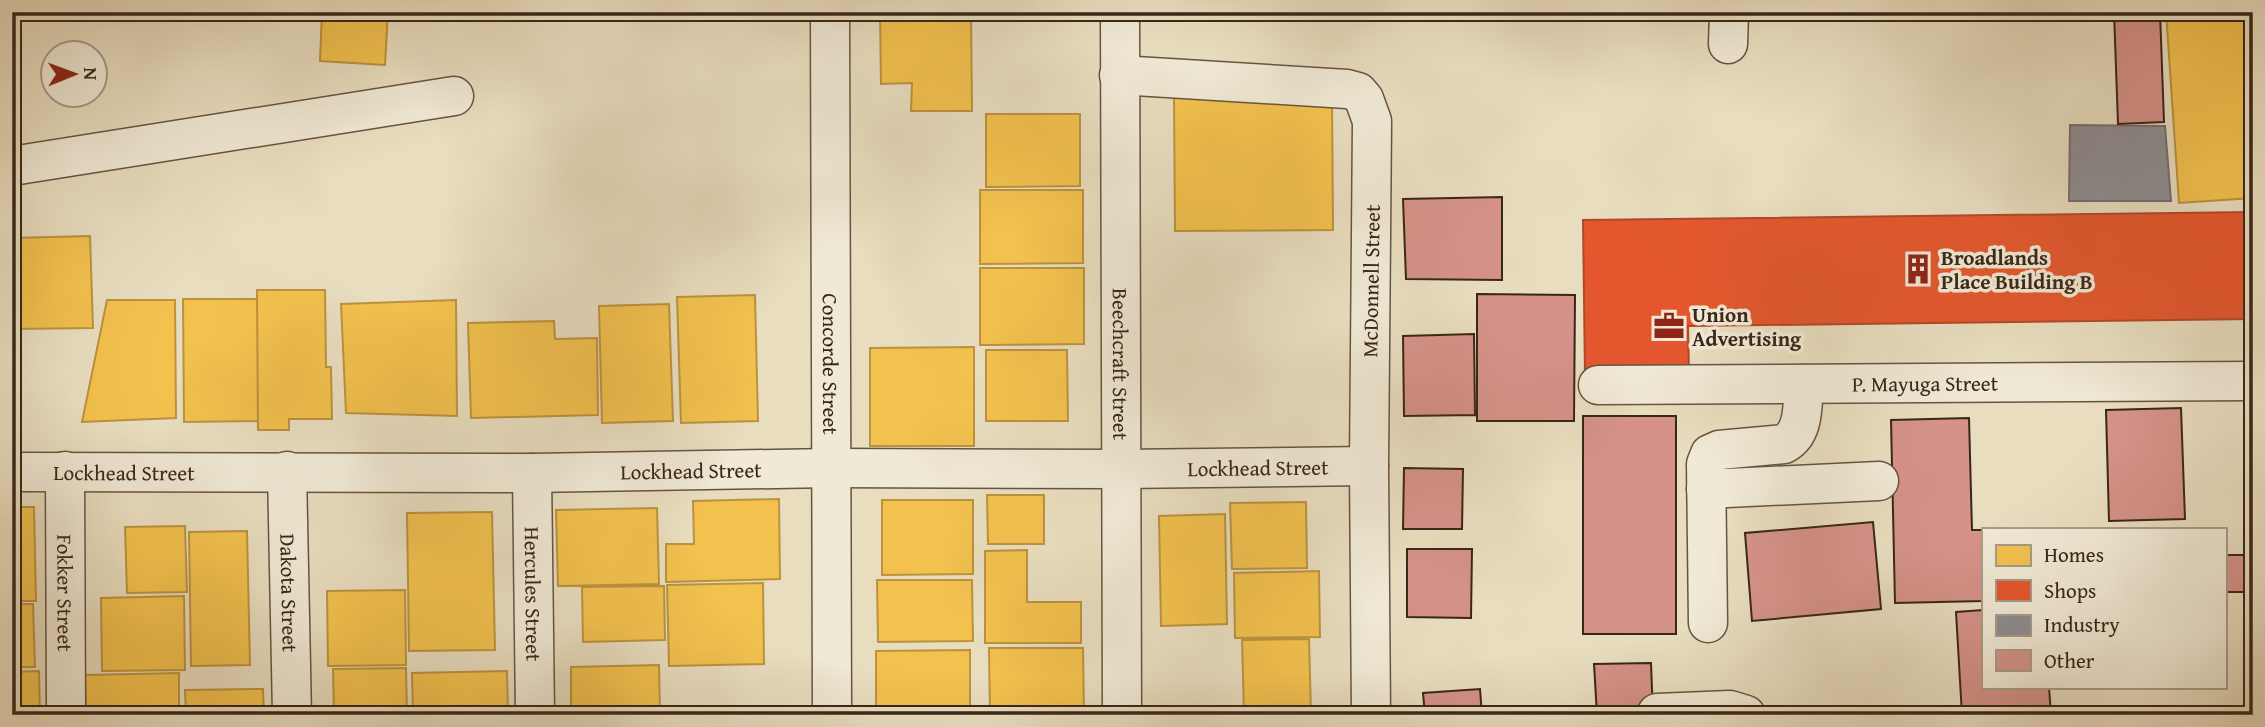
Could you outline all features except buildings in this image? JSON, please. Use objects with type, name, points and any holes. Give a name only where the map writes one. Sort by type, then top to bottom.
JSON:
[{"type":"street","name":"Concorde Street","points":[[830,12],[832,715]]},
{"type":"street","name":"Beechcraft Street","points":[[1120,12],[1118,75],[1122,715]]},
{"type":"street","name":"McDonnell Street","points":[[1118,75],[1347,89],[1358,92],[1364,99],[1372,121],[1369,466],[1371,715]]},
{"type":"street","points":[[12,166],[454,96]]},
{"type":"street","name":"P. Mayuga Street","points":[[1598,385],[2253,382]]},
{"type":"street","points":[[1708,623],[1706,464],[1710,454],[1719,450],[1784,444],[1794,439],[1799,428],[1804,384]]},
{"type":"street","name":"Lockhead Street","points":[[12,472],[533,472],[1369,466]]},
{"type":"street","name":"Fokker Street","points":[[65,471],[66,715]]},
{"type":"street","name":"Dakota Street","points":[[287,471],[292,715]]},
{"type":"street","name":"Hercules Street","points":[[533,472],[535,715]]},
{"type":"street","points":[[1706,489],[1879,481]]},
{"type":"street","points":[[1657,713],[1730,710],[1746,715]]},
{"type":"place","name":"Broadlands Place Building B","points":[[1918,269]]},
{"type":"place","name":"Union Advertising","points":[[1669,326]]}]
